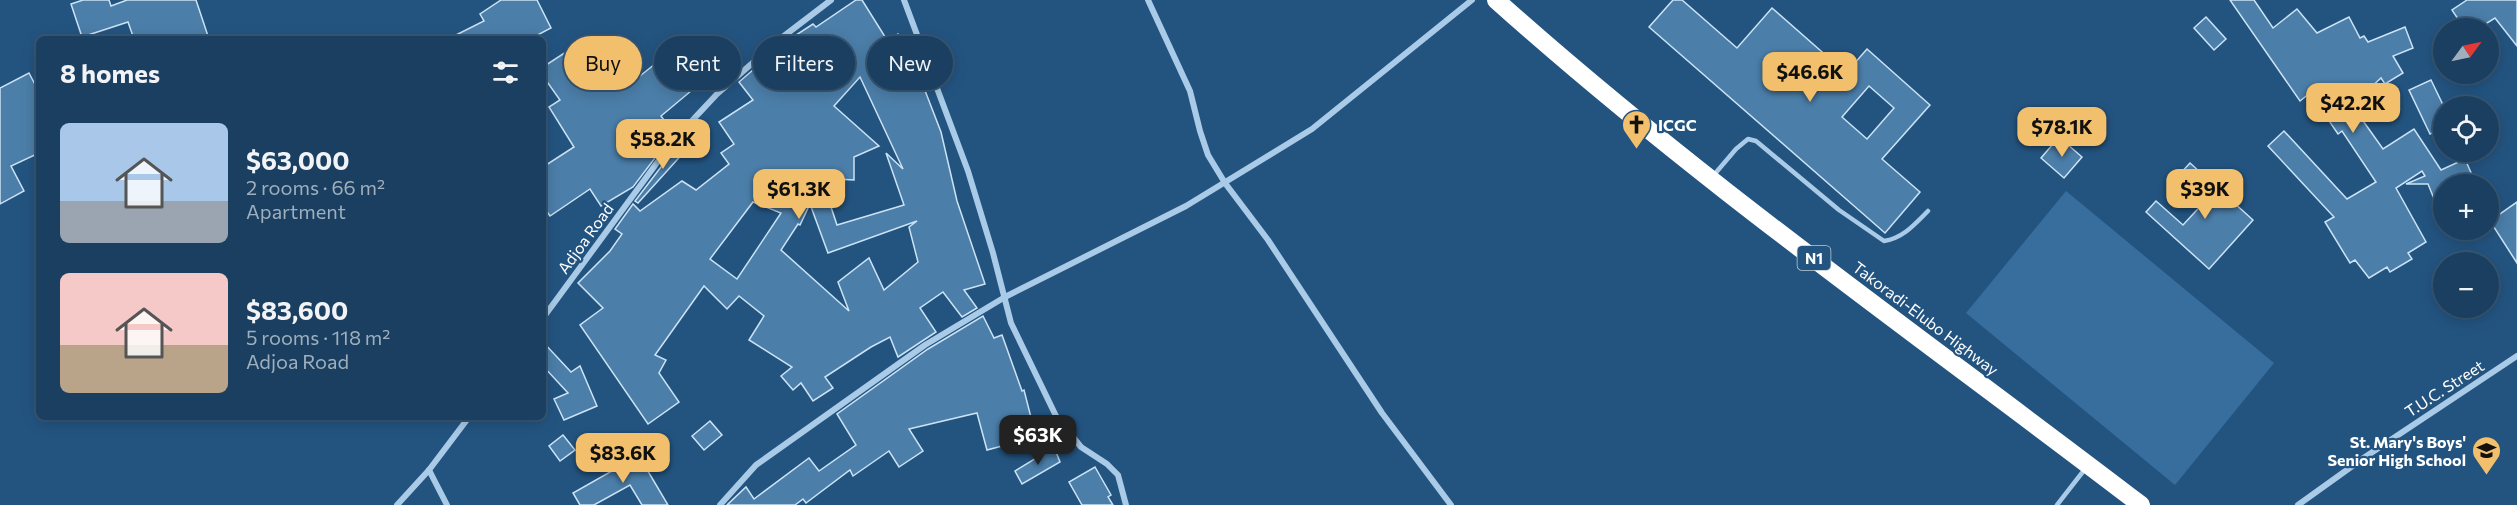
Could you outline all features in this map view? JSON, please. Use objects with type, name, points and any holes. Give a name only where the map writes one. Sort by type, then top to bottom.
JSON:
[{"type":"highway","name":"Takoradi-Elubo Highway","points":[[1496,0],[1565,62],[1711,178],[1923,342],[2141,505]]},
{"type":"street","name":"Adjoa Road","points":[[546,314],[674,141],[717,94],[780,39],[831,0]]},
{"type":"street","points":[[904,0],[968,171],[1011,323],[1056,416],[1081,447],[1107,464],[1118,476],[1126,505]]},
{"type":"street","points":[[1148,0],[1190,91],[1208,155],[1225,183],[1268,240],[1382,412],[1451,505]]},
{"type":"street","points":[[720,505],[756,465],[777,448],[925,345],[1005,297],[1186,206],[1312,129],[1472,0]]},
{"type":"street","name":"T.U.C. Street","points":[[2298,505],[2365,457],[2517,356]]},
{"type":"street","points":[[397,505],[429,470],[467,420]]},
{"type":"street","points":[[429,470],[447,505]]},
{"type":"lane","points":[[1711,178],[1736,148],[1748,139],[1756,141],[1780,158],[1839,210],[1884,241],[1896,239],[1904,234],[1928,212]]},
{"type":"lane","points":[[2057,505],[2088,465]]},
{"type":"shaded area","points":[[2066,191],[2274,363],[2175,485],[1966,313]]},
{"type":"building","points":[[83,0],[109,0],[111,6],[127,0],[196,0],[208,36],[133,36],[128,22],[82,36],[71,4]]},
{"type":"building","points":[[501,0],[537,0],[551,28],[536,36],[454,36],[484,21],[480,14]]},
{"type":"building","points":[[856,0],[862,0],[884,36],[867,36],[867,90],[925,90],[941,132],[957,201],[985,284],[964,290],[977,308],[962,317],[943,292],[920,308],[936,332],[898,357],[890,337],[871,347],[825,377],[833,388],[813,401],[801,383],[793,390],[781,376],[792,367],[749,340],[764,316],[739,296],[727,309],[704,286],[655,355],[666,360],[659,373],[679,402],[648,424],[580,325],[603,308],[578,283],[610,251],[622,234],[615,229],[633,204],[640,211],[682,181],[696,190],[729,164],[721,153],[734,144],[719,122],[753,100],[741,85],[741,80],[753,70],[753,90],[848,90],[834,106],[879,146],[854,157],[854,180],[835,179],[829,201],[837,225],[904,205],[886,153],[903,169],[860,77],[855,83],[855,36],[795,36],[813,24],[816,27]],"holes":[[[753,202],[781,213],[737,279],[710,259]],[[810,204],[828,253],[917,221],[909,227],[918,262],[884,290],[869,258],[838,282],[849,311],[781,250],[798,224],[800,225]]]},
{"type":"building","points":[[1673,0],[1682,0],[1737,48],[1772,8],[1846,73],[1867,49],[1930,105],[1882,159],[1920,192],[1885,233],[1649,27]],"holes":[[[1869,86],[1894,108],[1867,139],[1842,117]]]},
{"type":"building","points":[[2230,0],[2254,0],[2273,28],[2297,9],[2317,33],[2349,17],[2360,38],[2364,36],[2368,42],[2405,27],[2413,48],[2393,56],[2403,73],[2385,84],[2381,78],[2355,102],[2365,116],[2361,118],[2383,149],[2414,129],[2433,158],[2433,162],[2436,162],[2441,170],[2458,162],[2466,162],[2472,174],[2433,174],[2433,196],[2428,184],[2406,184],[2425,176],[2422,171],[2396,188],[2426,242],[2408,253],[2412,259],[2390,272],[2387,267],[2369,278],[2355,260],[2350,263],[2325,222],[2334,217],[2268,146],[2284,131],[2347,199],[2376,182],[2342,131],[2338,134],[2310,93],[2300,101]]},
{"type":"building","points":[[2467,0],[2517,0],[2517,46],[2499,23],[2499,18],[2457,18],[2452,10]]},
{"type":"building","points":[[2206,17],[2226,39],[2214,50],[2194,28]]},
{"type":"building","points":[[564,53],[564,90],[642,90],[642,74],[654,65],[654,90],[692,90],[661,116],[674,133],[633,187],[601,206],[590,189],[550,216],[546,210],[546,165],[574,147],[549,107],[560,100],[546,80],[546,65]]},
{"type":"building","points":[[29,73],[36,86],[36,154],[11,166],[24,191],[0,204],[0,88]]},
{"type":"building","points":[[2431,80],[2439,96],[2433,96],[2433,133],[2430,134],[2409,90]]},
{"type":"building","points":[[2059,137],[2082,157],[2064,178],[2041,158]]},
{"type":"building","points":[[680,142],[686,150],[638,203],[635,201]]},
{"type":"building","points":[[2190,163],[2253,220],[2209,269],[2146,212],[2156,201],[2183,225],[2206,200],[2178,176]]},
{"type":"building","points":[[2517,202],[2517,263],[2499,235],[2499,215]]},
{"type":"building","points":[[983,316],[994,338],[1002,335],[1022,391],[1024,390],[1036,437],[987,450],[977,413],[909,429],[923,451],[899,467],[889,451],[853,476],[850,470],[806,503],[803,499],[795,505],[727,505],[746,487],[754,499],[809,458],[819,471],[856,445],[837,414],[928,349]]},
{"type":"building","points":[[546,345],[571,372],[580,366],[597,406],[564,420],[554,399],[568,393],[546,369]]},
{"type":"building","points":[[710,421],[722,435],[704,450],[692,436]]},
{"type":"building","points":[[563,435],[575,450],[560,461],[549,446]]},
{"type":"building","points":[[1054,447],[1060,462],[1022,484],[1015,471]]},
{"type":"building","points":[[636,451],[668,505],[642,505],[630,485],[594,505],[580,505],[573,493],[619,467],[616,463]]},
{"type":"building","points":[[1095,467],[1111,495],[1108,497],[1113,505],[1082,505],[1069,482]]},
{"type":"place","name":"ICGC","points":[[1637,150]]},
{"type":"place","name":"St. Mary's Boys' Senior High School","points":[[2487,476]]}]
